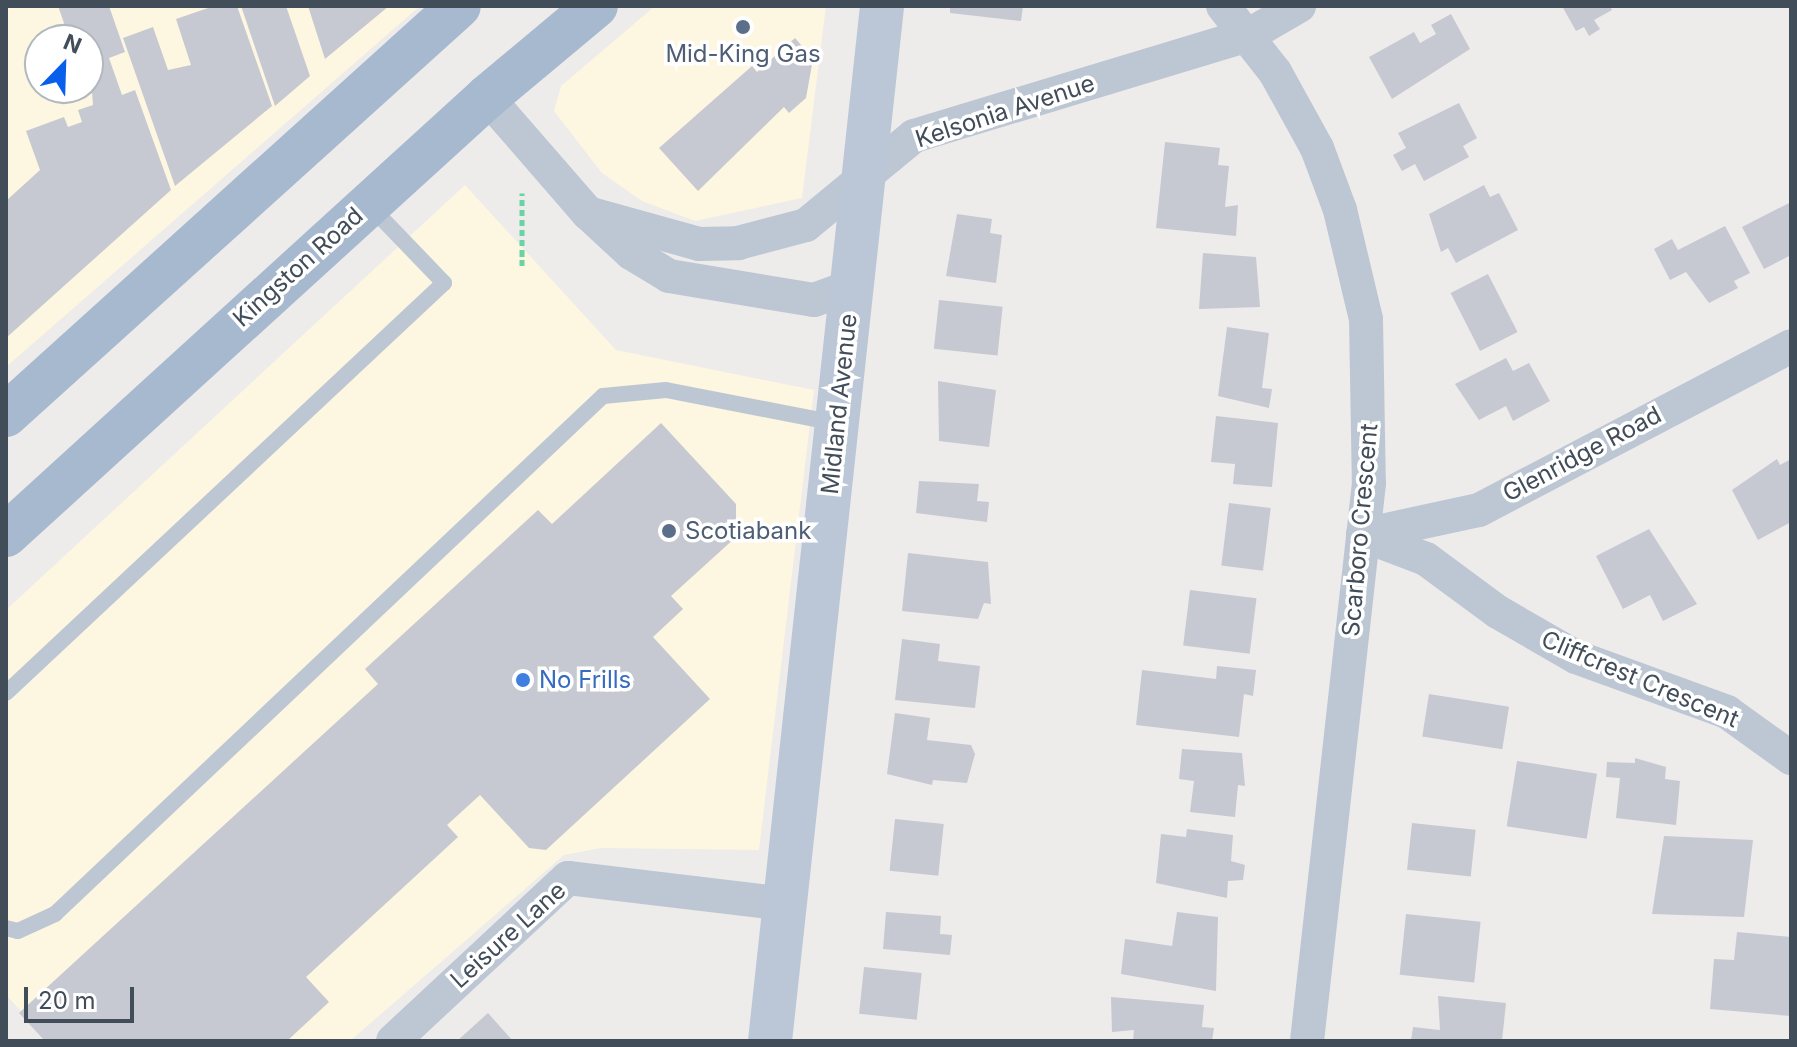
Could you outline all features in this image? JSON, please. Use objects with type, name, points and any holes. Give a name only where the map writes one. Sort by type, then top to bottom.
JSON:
[{"type":"main road","points":[[6,415],[459,6]]},
{"type":"main road","name":"Kingston Road","points":[[6,535],[487,97],[596,6]]},
{"type":"street","name":"Midland Avenue","points":[[770,1041],[882,6]]},
{"type":"street","name":"Scarboro Crescent","points":[[1223,6],[1249,35],[1317,148],[1340,210],[1366,319],[1372,398],[1363,535],[1307,1041]]},
{"type":"street","name":"Kelsonia Avenue","points":[[588,213],[666,238],[738,243],[806,225],[914,136],[1249,35],[1299,6]]},
{"type":"street","points":[[487,97],[588,213],[631,253],[669,276],[814,300],[852,286]]},
{"type":"street","name":"Glenridge Road","points":[[1363,535],[1479,510],[1791,346]]},
{"type":"street","name":"Cliffcrest Crescent","points":[[1363,535],[1426,559],[1498,612],[1576,657],[1727,712],[1791,758]]},
{"type":"street","name":"Leisure Lane","points":[[393,1041],[568,878],[786,904]]},
{"type":"lane","points":[[6,693],[444,283],[368,204]]},
{"type":"lane","points":[[6,928],[18,931],[55,914],[603,396],[666,390],[837,423]]},
{"type":"path","points":[[522,266],[522,183],[536,155]]},
{"type":"shaded area","points":[[6,6],[420,6],[6,367]]},
{"type":"shaded area","points":[[655,6],[826,6],[802,198],[695,221],[642,201],[602,173],[554,111],[561,86]]},
{"type":"shaded area","points":[[465,185],[616,350],[814,390],[759,850],[601,848],[564,855],[350,1041],[49,1041],[6,995],[6,610]]},
{"type":"building","points":[[58,6],[109,6],[125,52],[109,58],[122,95],[135,90],[171,190],[6,338],[6,201],[40,170],[26,131],[64,117],[68,127],[82,122],[78,110],[93,104],[104,104],[104,24],[64,24]]},
{"type":"building","points":[[214,6],[237,6],[272,106],[175,186],[123,38],[153,27],[168,70],[191,65],[176,19]]},
{"type":"building","points":[[241,6],[286,6],[310,76],[275,106]]},
{"type":"building","points":[[308,6],[389,6],[325,59]]},
{"type":"building","points":[[950,6],[1023,6],[1021,21],[950,13]]},
{"type":"building","points":[[1562,6],[1610,6],[1612,10],[1594,20],[1600,29],[1589,36],[1584,27],[1576,31]]},
{"type":"building","points":[[1451,14],[1470,49],[1392,99],[1369,57],[1414,32],[1420,43],[1436,34],[1431,25]]},
{"type":"building","points":[[795,38],[813,59],[806,98],[789,113],[784,107],[698,191],[659,148],[752,66],[757,72]]},
{"type":"building","points":[[1459,103],[1477,138],[1463,146],[1469,157],[1424,181],[1415,164],[1402,171],[1393,155],[1406,148],[1398,133]]},
{"type":"building","points":[[1165,142],[1220,148],[1218,165],[1229,166],[1225,207],[1238,205],[1236,236],[1156,228]]},
{"type":"building","points":[[1484,185],[1490,197],[1499,193],[1518,230],[1456,263],[1448,248],[1441,252],[1429,214]]},
{"type":"building","points":[[1791,202],[1791,255],[1764,269],[1742,227]]},
{"type":"building","points":[[957,214],[992,219],[990,233],[1002,235],[996,283],[946,276]]},
{"type":"building","points":[[1725,226],[1750,273],[1734,281],[1738,288],[1709,303],[1686,272],[1670,280],[1654,249],[1672,239],[1678,250]]},
{"type":"building","points":[[1203,253],[1256,257],[1260,307],[1199,309]]},
{"type":"building","points":[[1488,274],[1518,332],[1480,351],[1451,293]]},
{"type":"building","points":[[939,300],[1003,307],[998,355],[934,349]]},
{"type":"building","points":[[1227,327],[1269,333],[1262,388],[1272,389],[1269,408],[1218,396]]},
{"type":"building","points":[[1506,358],[1513,371],[1529,363],[1550,401],[1513,421],[1506,406],[1479,420],[1455,384]]},
{"type":"building","points":[[938,381],[996,390],[989,447],[939,441]]},
{"type":"building","points":[[1216,416],[1278,423],[1272,487],[1233,484],[1235,464],[1211,462]]},
{"type":"building","points":[[661,423],[736,504],[736,537],[671,596],[683,609],[653,637],[710,699],[546,850],[529,848],[480,795],[447,825],[458,837],[306,977],[329,1002],[287,1041],[45,1041],[19,1013],[378,684],[365,669],[538,510],[552,524]]},
{"type":"building","points":[[1777,459],[1780,465],[1791,459],[1791,522],[1758,540],[1732,490]]},
{"type":"building","points":[[919,481],[979,484],[977,501],[989,502],[987,522],[916,513]]},
{"type":"building","points":[[1229,503],[1271,508],[1263,571],[1221,566]]},
{"type":"building","points":[[1649,529],[1697,604],[1663,621],[1650,595],[1623,609],[1596,556]]},
{"type":"building","points":[[908,553],[988,562],[991,604],[984,603],[978,619],[902,611]]},
{"type":"building","points":[[1190,590],[1257,598],[1250,654],[1183,646]]},
{"type":"building","points":[[902,639],[940,644],[938,661],[980,666],[975,708],[895,700]]},
{"type":"building","points":[[1217,666],[1256,670],[1253,696],[1244,694],[1239,737],[1136,725],[1142,670],[1216,679]]},
{"type":"building","points":[[1429,694],[1509,707],[1502,749],[1422,736]]},
{"type":"building","points":[[895,713],[930,718],[927,740],[971,745],[975,754],[967,783],[933,780],[932,785],[887,774]]},
{"type":"building","points":[[1182,749],[1242,753],[1245,786],[1238,785],[1235,817],[1190,812],[1194,781],[1179,779]]},
{"type":"building","points":[[1635,758],[1666,767],[1665,779],[1680,781],[1676,825],[1616,818],[1620,778],[1606,777],[1607,762],[1635,763]]},
{"type":"building","points":[[1517,761],[1597,774],[1587,839],[1507,826]]},
{"type":"building","points":[[895,819],[944,824],[938,876],[890,871]]},
{"type":"building","points":[[1412,823],[1476,830],[1471,876],[1407,870]]},
{"type":"building","points":[[1187,829],[1233,835],[1231,861],[1245,865],[1243,880],[1228,881],[1227,898],[1156,883],[1161,834],[1186,837]]},
{"type":"building","points":[[1664,836],[1753,840],[1744,917],[1652,914]]},
{"type":"building","points":[[886,912],[941,916],[940,934],[952,935],[950,955],[883,949]]},
{"type":"building","points":[[1177,912],[1218,917],[1216,991],[1121,974],[1125,939],[1172,946]]},
{"type":"building","points":[[1406,914],[1481,922],[1474,983],[1400,975]]},
{"type":"building","points":[[1737,932],[1791,937],[1791,1016],[1710,1009],[1714,959],[1734,960]]},
{"type":"building","points":[[864,967],[922,973],[917,1020],[859,1014]]},
{"type":"building","points":[[1438,996],[1506,1003],[1502,1041],[1411,1041],[1413,1027],[1440,1030]]},
{"type":"building","points":[[1111,997],[1204,1005],[1202,1027],[1214,1028],[1212,1041],[1133,1041],[1134,1030],[1112,1032]]},
{"type":"building","points":[[488,1013],[513,1041],[457,1041]]},
{"type":"place","name":"Mid-King Gas","points":[[743,27]]},
{"type":"place","name":"Scotiabank","points":[[669,531]]},
{"type":"place","name":"No Frills","points":[[523,680]]}]
